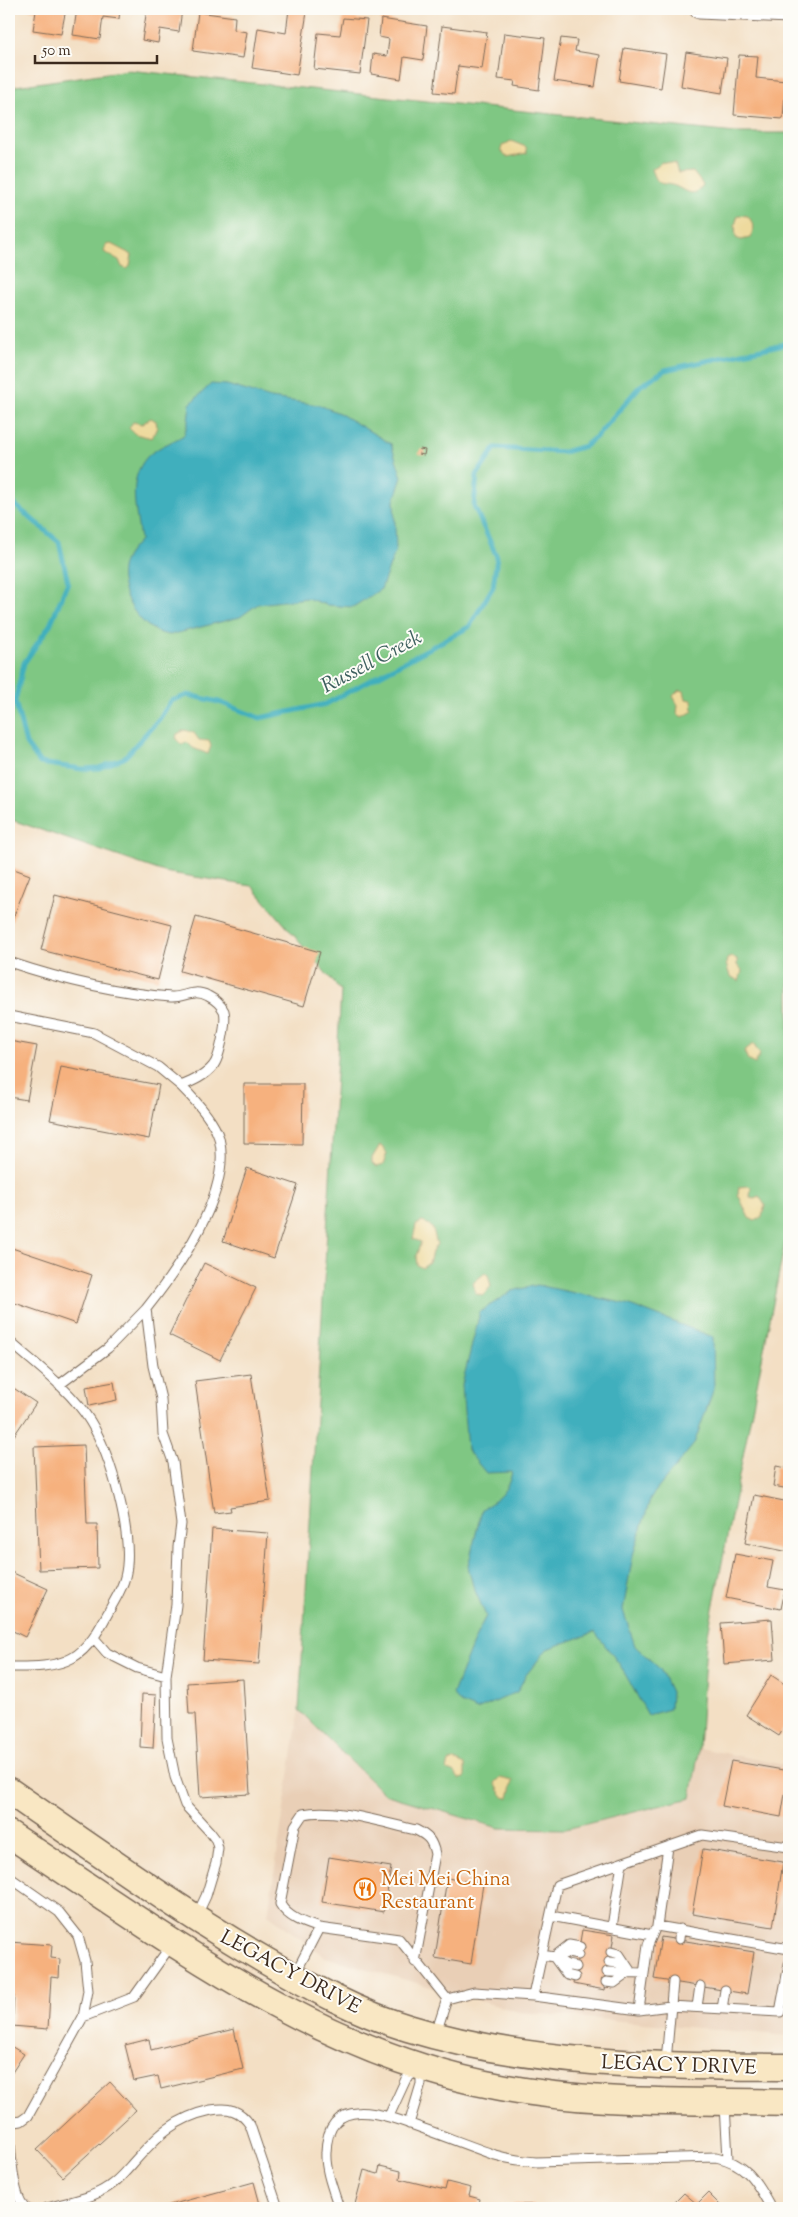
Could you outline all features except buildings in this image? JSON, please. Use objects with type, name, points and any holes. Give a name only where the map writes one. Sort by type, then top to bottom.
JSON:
[{"type":"main road","name":"LEGACY DRIVE","points":[[9,1792],[195,1918],[294,1977],[334,1999],[407,2028],[495,2050],[557,2059],[666,2065],[789,2067]]},
{"type":"main road","name":"LEGACY DRIVE","points":[[9,1834],[243,1986],[307,2021],[356,2043],[421,2067],[500,2087],[559,2096],[630,2101],[789,2103]]},
{"type":"main road","points":[[174,1942],[195,1918]]},
{"type":"main road","points":[[421,2067],[435,2035]]},
{"type":"street","points":[[699,9],[789,13]]},
{"type":"lane","points":[[9,962],[65,980],[98,988],[174,998],[188,992],[206,995],[221,1005],[225,1013],[222,1045],[214,1065],[201,1076],[181,1086]]},
{"type":"lane","points":[[9,1016],[94,1033],[158,1067],[181,1086],[200,1106],[218,1138],[220,1159],[218,1176],[206,1215],[180,1263],[146,1309],[108,1348],[59,1385]]},
{"type":"lane","points":[[146,1309],[153,1366],[161,1399],[163,1434],[172,1462],[181,1524],[176,1571],[176,1605],[166,1676],[167,1738],[175,1777],[185,1805],[210,1832],[216,1840],[218,1848],[216,1863],[204,1902],[195,1918]]},
{"type":"lane","points":[[9,1342],[59,1385],[89,1419],[97,1434],[116,1484],[126,1534],[128,1555],[120,1594],[94,1638],[72,1658],[41,1666],[9,1667]]},
{"type":"lane","points":[[94,1638],[107,1654],[137,1668],[166,1676]]},
{"type":"lane","points":[[415,1962],[435,1854],[433,1842],[427,1835],[416,1830],[332,1813],[317,1811],[303,1814],[295,1826],[280,1904],[284,1911],[300,1922],[319,1928],[399,1940],[415,1962],[447,1999]]},
{"type":"lane","points":[[533,1996],[558,1885],[702,1835],[789,1847]]},
{"type":"lane","points":[[639,2010],[648,1945],[654,1931],[668,1847]]},
{"type":"lane","points":[[612,1927],[622,1863]]},
{"type":"lane","points":[[9,1877],[59,1912],[78,1936],[85,1961],[87,1983],[84,2017],[28,2116],[21,2121],[9,2123]]},
{"type":"lane","points":[[551,1916],[612,1927],[654,1931],[680,1929],[708,1934],[732,1943],[789,1948]]},
{"type":"lane","points":[[294,1977],[319,1928]]},
{"type":"lane","points":[[679,1939],[680,1929]]},
{"type":"lane","points":[[707,1944],[708,1934]]},
{"type":"lane","points":[[84,2017],[134,1997],[174,1942]]},
{"type":"lane","points":[[554,1957],[569,1945],[579,1951]]},
{"type":"lane","points":[[542,1954],[554,1957],[567,1965],[576,1966]]},
{"type":"lane","points":[[610,1957],[619,1954],[631,1972]]},
{"type":"lane","points":[[554,1957],[567,1975],[575,1977]]},
{"type":"lane","points":[[447,1999],[474,1992],[533,1996],[639,2010],[670,2006],[780,2012],[789,1964]]},
{"type":"lane","points":[[607,1977],[631,1972],[644,1973]]},
{"type":"lane","points":[[666,2065],[673,1982]]},
{"type":"lane","points":[[697,2008],[700,1986]]},
{"type":"lane","points":[[722,2009],[725,1990]]},
{"type":"lane","points":[[435,2035],[447,1999]]},
{"type":"lane","points":[[389,2116],[406,2080],[421,2067]]},
{"type":"lane","points":[[410,2124],[421,2084],[421,2067]]},
{"type":"lane","points":[[725,2101],[728,2160]]},
{"type":"lane","points":[[46,2208],[106,2189],[116,2182],[158,2135],[180,2120],[223,2108],[232,2109],[243,2116],[250,2125],[278,2208]]},
{"type":"lane","points":[[339,2208],[326,2155],[330,2128],[338,2119],[352,2113],[366,2112],[389,2116],[497,2155],[517,2160],[536,2162],[716,2157],[741,2166],[754,2177],[771,2208]]},
{"type":"lane","points":[[9,2130],[16,2191],[20,2204],[26,2208]]},
{"type":"shaded area","points":[[299,1710],[384,1794],[691,1798],[699,1748],[789,1766],[789,2036],[519,2012],[325,1957],[268,1914]]},
{"type":"green space","points":[[128,70],[735,133],[789,133],[789,1222],[706,1644],[699,1748],[691,1798],[566,1829],[499,1828],[384,1794],[299,1710],[341,991],[252,886],[164,872],[9,819],[9,87]]},
{"type":"sand","points":[[511,141],[526,147],[527,153],[507,157],[501,150],[502,146]]},
{"type":"sand","points":[[662,162],[675,164],[678,173],[693,172],[703,185],[696,192],[689,193],[675,186],[658,182],[652,169]]},
{"type":"sand","points":[[738,215],[748,216],[751,221],[753,230],[750,238],[741,240],[736,238],[735,225]]},
{"type":"sand","points":[[111,244],[132,255],[130,266],[127,269],[122,267],[119,260],[104,252],[106,245]]},
{"type":"sand","points":[[151,418],[156,421],[157,427],[152,438],[135,434],[129,428],[133,422],[142,424]]},
{"type":"sand","points":[[679,690],[684,691],[686,699],[692,700],[693,711],[683,717],[677,714],[678,705],[673,696]]},
{"type":"sand","points":[[185,730],[194,733],[199,740],[209,741],[211,746],[208,754],[193,748],[187,742],[182,745],[176,739],[177,734]]},
{"type":"sand","points":[[731,957],[737,959],[737,965],[742,971],[739,981],[730,976],[726,964],[727,959]]},
{"type":"sand","points":[[753,1044],[760,1054],[755,1064],[748,1060],[744,1051]]},
{"type":"sand","points":[[380,1145],[387,1153],[383,1165],[376,1167],[372,1163],[372,1158]]},
{"type":"sand","points":[[739,1187],[751,1187],[750,1197],[759,1196],[765,1205],[762,1217],[755,1221],[749,1218],[738,1194]]},
{"type":"sand","points":[[422,1222],[430,1225],[437,1244],[432,1252],[429,1263],[422,1268],[417,1265],[416,1256],[421,1242],[413,1239],[416,1225]]},
{"type":"sand","points":[[485,1273],[488,1275],[491,1286],[484,1295],[476,1294],[473,1283]]},
{"type":"sand","points":[[454,1760],[465,1765],[465,1778],[459,1779],[455,1773],[447,1770],[449,1762]]},
{"type":"sand","points":[[500,1778],[513,1781],[509,1798],[503,1797],[495,1783]]},
{"type":"water","points":[[211,384],[227,385],[271,398],[319,405],[339,413],[391,444],[402,477],[394,501],[396,549],[381,589],[353,607],[326,605],[307,598],[258,604],[240,617],[170,635],[150,628],[141,620],[128,601],[122,579],[122,569],[125,560],[140,540],[134,497],[137,476],[141,466],[150,454],[184,435],[190,404]]},
{"type":"water","points":[[537,1285],[627,1304],[713,1337],[714,1388],[694,1444],[651,1497],[633,1555],[623,1610],[635,1646],[660,1669],[671,1692],[670,1709],[648,1715],[620,1665],[595,1632],[547,1649],[526,1675],[517,1692],[477,1710],[460,1703],[453,1694],[472,1645],[486,1616],[473,1586],[468,1566],[482,1509],[502,1494],[512,1472],[486,1473],[467,1450],[462,1385],[480,1312],[512,1291]]},
{"type":"waterway","name":"Russell Creek","points":[[9,500],[59,542],[68,582],[50,625],[24,663],[15,701],[26,744],[40,763],[82,769],[99,768],[124,758],[160,718],[171,701],[188,695],[219,702],[260,718],[326,704],[469,627],[493,587],[497,557],[474,506],[477,475],[495,448],[564,452],[585,446],[598,435],[640,386],[665,370],[789,343]]},
{"type":"place","name":"Mei Mei China Restaurant","points":[[365,1889]]}]
